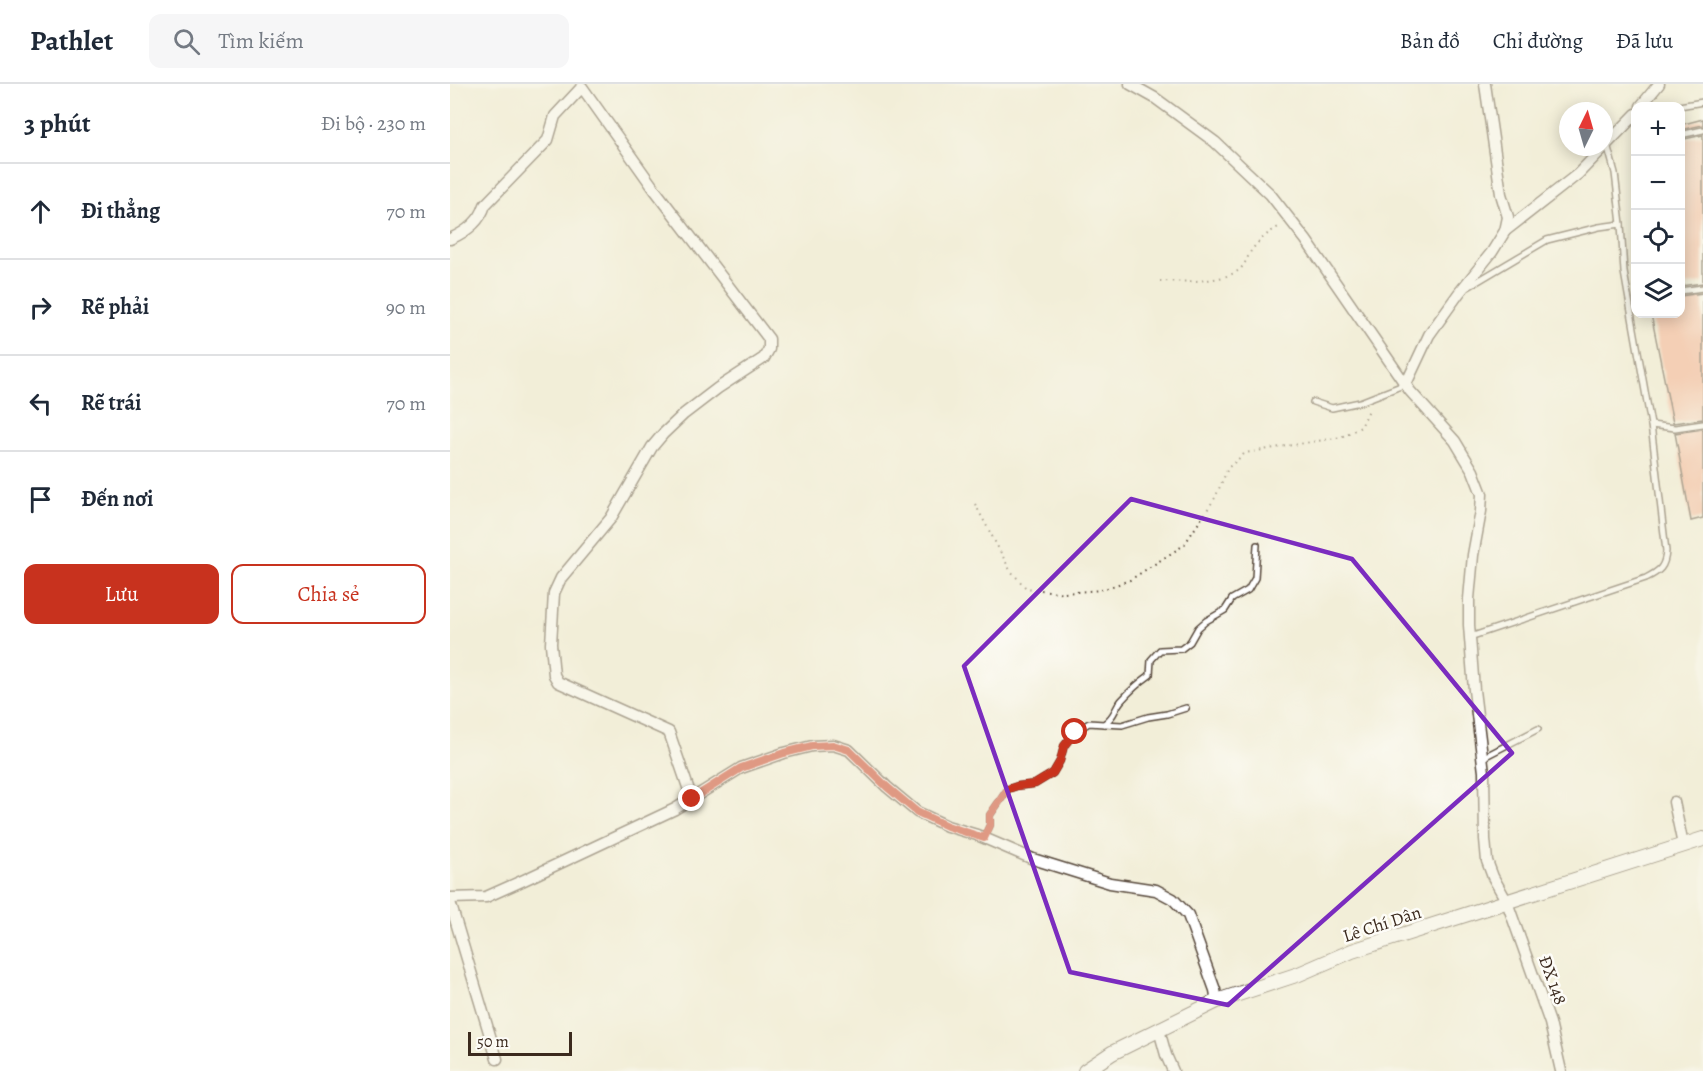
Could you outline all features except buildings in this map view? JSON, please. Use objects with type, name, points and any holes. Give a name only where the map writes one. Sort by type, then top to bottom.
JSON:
[{"type":"street","name":"ĐX 148","points":[[1130,84],[1155,98],[1215,142],[1270,194],[1312,249],[1406,384],[1455,441],[1473,471],[1482,494],[1469,599],[1470,637],[1482,758],[1487,861],[1507,902],[1550,1023],[1561,1071]]},
{"type":"street","points":[[1485,84],[1501,194],[1508,217],[1506,231]]},
{"type":"street","points":[[1644,102],[1659,84]]},
{"type":"street","points":[[450,239],[464,233],[482,215],[485,205],[548,140],[555,116],[582,87],[655,190],[769,339],[769,349],[764,358],[732,378],[684,414],[652,447],[611,518],[561,578],[554,593],[551,644],[554,675],[558,682],[669,732],[692,799]]},
{"type":"street","points":[[1613,138],[1631,119]]},
{"type":"street","points":[[1406,384],[1429,335],[1506,231],[1578,174],[1595,156]]},
{"type":"street","points":[[497,1059],[450,900],[486,897],[675,809],[741,768],[812,746],[833,745],[849,750],[917,812],[947,826],[984,838],[1033,859],[1110,883],[1156,890],[1173,899],[1188,915],[1217,1000]]},
{"type":"street","points":[[1674,802],[1683,846]]},
{"type":"street","name":"Lê Chí Dân","points":[[1085,1071],[1112,1053],[1217,1000],[1299,974],[1352,951],[1703,839]]},
{"type":"street","points":[[1160,1030],[1166,1055],[1173,1071]]},
{"type":"lane","points":[[1685,105],[1703,102]]},
{"type":"lane","points":[[1685,134],[1703,130]]},
{"type":"lane","points":[[1470,637],[1646,578],[1658,572],[1665,561],[1666,551],[1651,424],[1624,272],[1615,173],[1609,156]]},
{"type":"lane","points":[[1458,293],[1547,240],[1621,224]]},
{"type":"lane","points":[[1685,290],[1703,288]]},
{"type":"lane","points":[[1313,402],[1332,408],[1360,402],[1406,384]]},
{"type":"lane","points":[[1651,424],[1675,428],[1703,424]]},
{"type":"lane","points":[[1104,724],[1114,717],[1116,708],[1121,702],[1150,675],[1150,660],[1160,650],[1181,649],[1190,642],[1198,628],[1206,621],[1226,610],[1232,598],[1248,590],[1255,578],[1257,545]]},
{"type":"lane","points":[[984,838],[990,825],[990,815],[1008,789],[1035,784],[1053,773],[1060,761],[1064,746],[1075,732],[1089,723],[1122,725],[1186,708]]},
{"type":"lane","points":[[1482,758],[1538,729]]},
{"type":"path","points":[[1160,281],[1186,282],[1220,278],[1241,269],[1251,251],[1269,232],[1290,220]]},
{"type":"path","points":[[975,504],[1010,570],[1026,588],[1064,593],[1101,590],[1130,580],[1184,545],[1215,498],[1228,468],[1245,453],[1341,437],[1361,427],[1376,396]]},
{"type":"highlighted area","points":[[1131,499],[1352,559],[1512,753],[1228,1005],[1070,972],[964,666]]},
{"type":"route","points":[[692,799],[741,768],[812,746],[833,745],[849,750],[917,812],[947,826],[984,838],[990,825],[990,815],[1008,789],[1035,784],[1053,773],[1060,761],[1064,746],[1075,732]]}]
